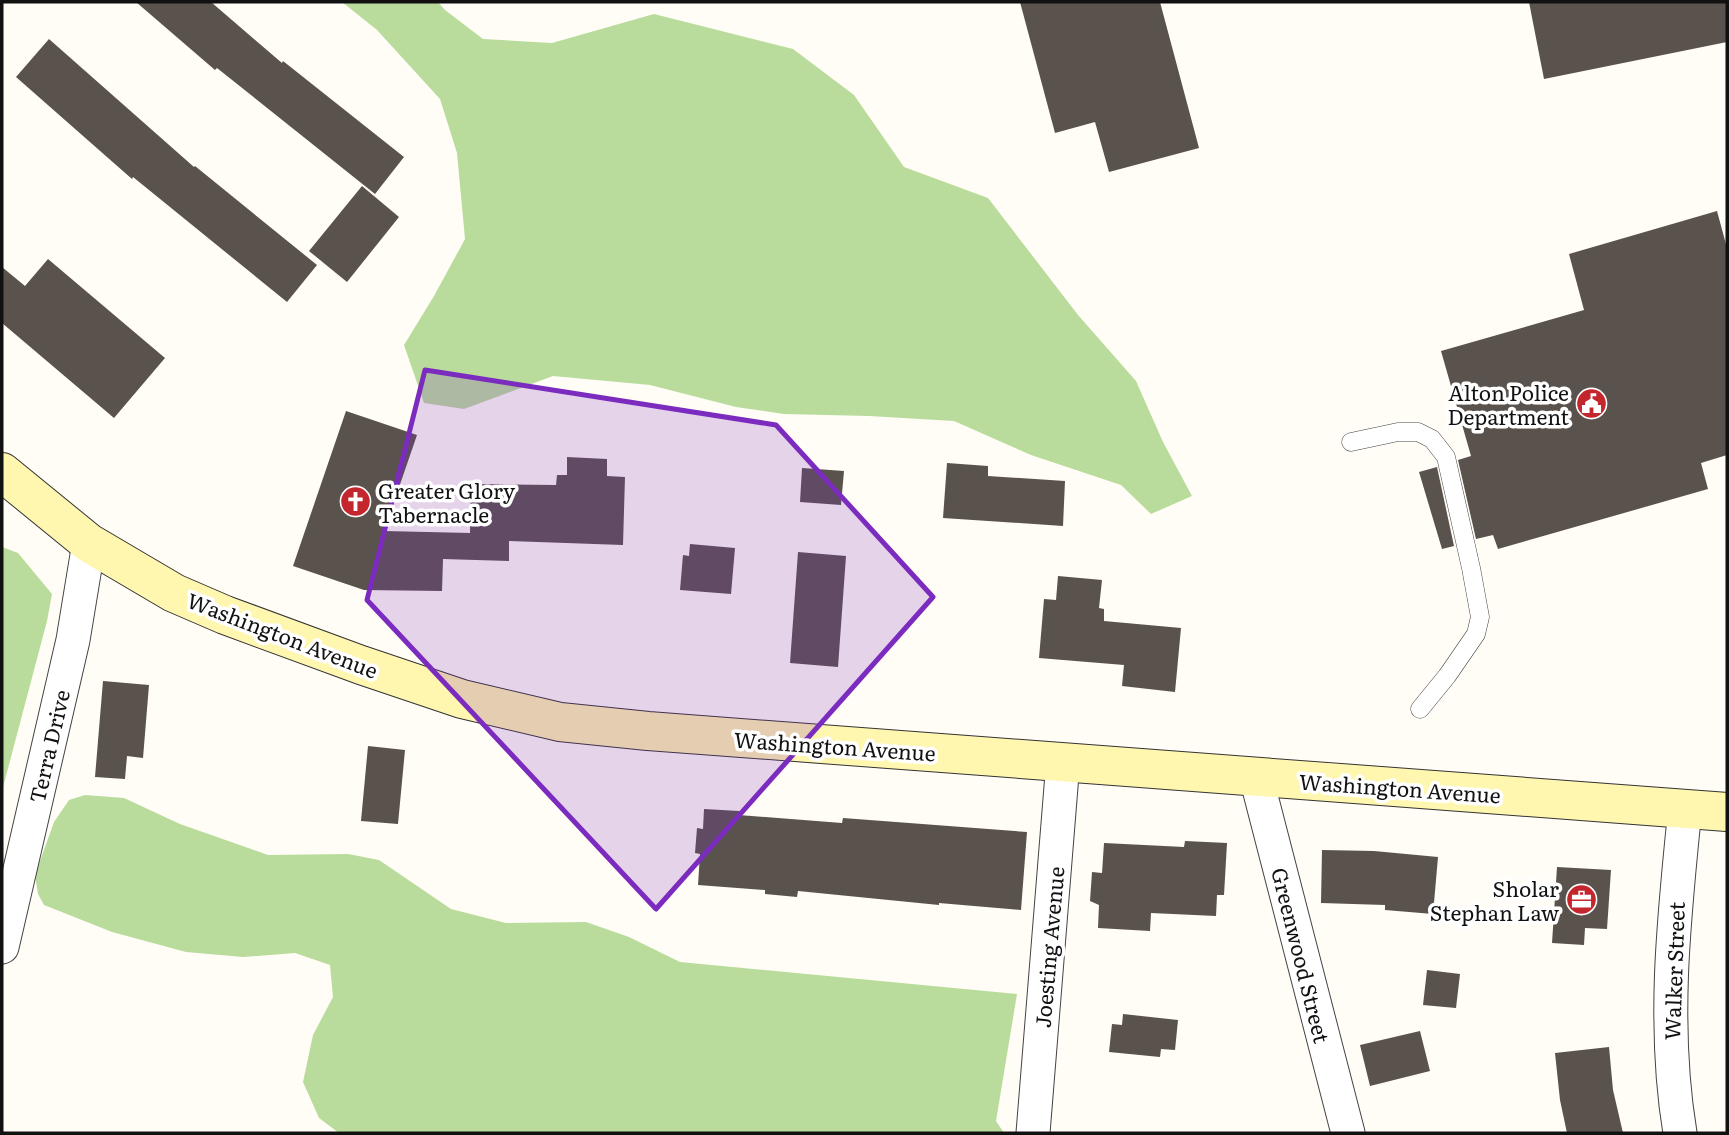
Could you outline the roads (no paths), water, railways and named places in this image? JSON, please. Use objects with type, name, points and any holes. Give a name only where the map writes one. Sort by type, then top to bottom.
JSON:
[{"type":"main road","name":"Washington Avenue","points":[[2,472],[89,544],[174,593],[225,615],[462,699],[560,722],[648,732],[1727,812]]},
{"type":"street","name":"Terra Drive","points":[[2,947],[73,640],[89,544]]},
{"type":"street","name":"Joesting Avenue","points":[[1033,1133],[1063,762]]},
{"type":"street","name":"Greenwood Street","points":[[1256,777],[1348,1133]]},
{"type":"street","name":"Walker Street","points":[[1680,1133],[1669,1022],[1672,930],[1685,808]]},
{"type":"lane","points":[[1351,442],[1398,432],[1418,432],[1432,439],[1446,457],[1480,617],[1476,634],[1420,709]]},
{"type":"place","name":"Alton Police Department","points":[[1592,403]]},
{"type":"place","name":"Greater Glory Tabernacle","points":[[355,501]]},
{"type":"place","name":"Sholar Stephan Law","points":[[1582,899]]}]
